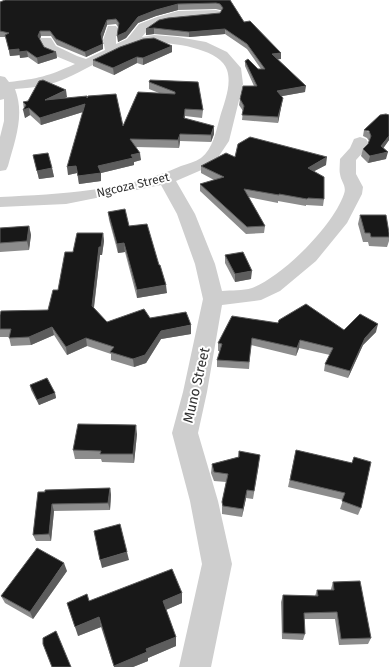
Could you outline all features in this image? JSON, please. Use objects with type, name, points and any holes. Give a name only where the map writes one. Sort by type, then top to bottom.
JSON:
[{"type":"street","points":[[132,42],[143,27],[160,20],[178,15],[216,14]]},
{"type":"street","points":[[112,28],[109,44],[112,51]]},
{"type":"street","name":"Ngcoza Street","points":[[0,202],[66,199],[166,179],[207,161],[221,141],[236,84],[234,68],[222,55],[201,45],[154,39],[132,42],[56,78],[36,83],[2,87]]},
{"type":"street","points":[[46,41],[51,49],[72,59],[87,63]]},
{"type":"street","points":[[0,166],[6,119],[13,104],[2,87]]},
{"type":"street","points":[[213,299],[254,295],[273,286],[309,257],[338,223],[353,194],[354,187],[348,174],[348,159],[357,150],[360,142]]},
{"type":"street","name":"Muno Street","points":[[166,179],[186,214],[205,264],[213,299],[196,392],[185,433],[204,501],[217,564],[196,667]]},
{"type":"building","points":[[5,0],[230,0],[244,22],[250,21],[281,53],[272,54],[306,86],[277,91],[283,98],[278,117],[242,115],[244,106],[240,99],[243,86],[257,86],[245,61],[248,59],[258,69],[265,69],[247,44],[225,29],[189,32],[154,28],[146,29],[159,20],[168,18],[220,13],[223,8],[220,4],[178,4],[156,10],[138,17],[126,32],[117,36],[119,23],[116,19],[107,20],[101,34],[103,44],[85,52],[56,39],[50,31],[40,31],[38,36],[44,47],[56,52],[37,58],[27,51],[19,52],[19,49],[9,50],[5,35],[9,33],[0,31],[0,2]]},
{"type":"building","points":[[154,38],[172,46],[143,58],[137,57],[113,68],[93,60],[120,47],[143,39]]},
{"type":"building","points":[[43,80],[66,90],[45,100],[87,96],[87,98],[88,96],[116,94],[123,126],[138,92],[175,94],[175,92],[149,82],[150,80],[198,82],[203,110],[185,109],[184,118],[214,126],[211,135],[180,134],[178,140],[130,139],[140,153],[131,155],[133,158],[98,166],[101,173],[78,176],[76,166],[67,167],[85,104],[40,118],[29,108],[23,110],[26,105],[23,102],[28,101],[39,81]]},
{"type":"building","points":[[380,115],[389,115],[389,136],[381,146],[388,152],[370,156],[363,149],[368,144],[371,136],[369,131],[364,130]]},
{"type":"building","points":[[250,137],[327,157],[308,168],[324,177],[324,199],[307,199],[244,189],[265,226],[247,227],[200,184],[224,177],[201,166],[226,153],[235,157],[238,144]]},
{"type":"building","points":[[48,153],[52,168],[37,171],[33,155]]},
{"type":"building","points":[[125,209],[129,226],[147,224],[166,285],[137,290],[124,243],[117,244],[108,212]]},
{"type":"building","points":[[360,215],[386,215],[389,237],[371,237],[370,233],[365,233]]},
{"type":"building","points":[[29,226],[27,241],[0,243],[0,228]]},
{"type":"building","points":[[77,233],[103,233],[101,247],[99,247],[92,306],[107,322],[144,309],[150,318],[186,312],[191,325],[161,331],[145,355],[133,359],[110,352],[114,347],[86,338],[66,347],[52,327],[29,337],[9,338],[11,329],[0,329],[1,311],[48,310],[53,290],[58,290],[65,252],[73,252]]},
{"type":"building","points":[[243,252],[252,271],[235,274],[225,255]]},
{"type":"building","points":[[306,304],[344,330],[360,314],[378,324],[365,338],[350,371],[325,364],[333,348],[300,340],[297,348],[252,338],[249,362],[217,360],[222,344],[218,343],[232,316],[278,323],[279,320]]},
{"type":"building","points":[[47,378],[55,393],[37,400],[30,385]]},
{"type":"building","points":[[78,424],[136,425],[133,454],[100,454],[101,451],[73,450]]},
{"type":"building","points":[[296,450],[352,463],[354,457],[371,462],[361,508],[342,501],[345,493],[290,480]]},
{"type":"building","points":[[239,451],[260,455],[254,491],[247,490],[243,509],[223,506],[222,502],[228,474],[214,472],[212,464],[239,457]]},
{"type":"building","points":[[110,488],[108,503],[52,504],[49,534],[33,535],[38,492],[45,492],[45,490]]},
{"type":"building","points":[[120,524],[127,552],[100,560],[94,531]]},
{"type":"building","points":[[37,548],[64,563],[30,612],[1,596]]},
{"type":"building","points":[[172,569],[182,593],[163,601],[176,637],[146,649],[147,652],[114,666],[99,617],[75,627],[67,603],[87,594],[89,601]]},
{"type":"building","points":[[360,581],[371,638],[341,639],[337,612],[304,613],[305,634],[283,633],[283,595],[318,596],[317,590],[334,590],[333,582]]},
{"type":"building","points":[[56,631],[71,667],[52,667],[43,644],[43,638]]}]
